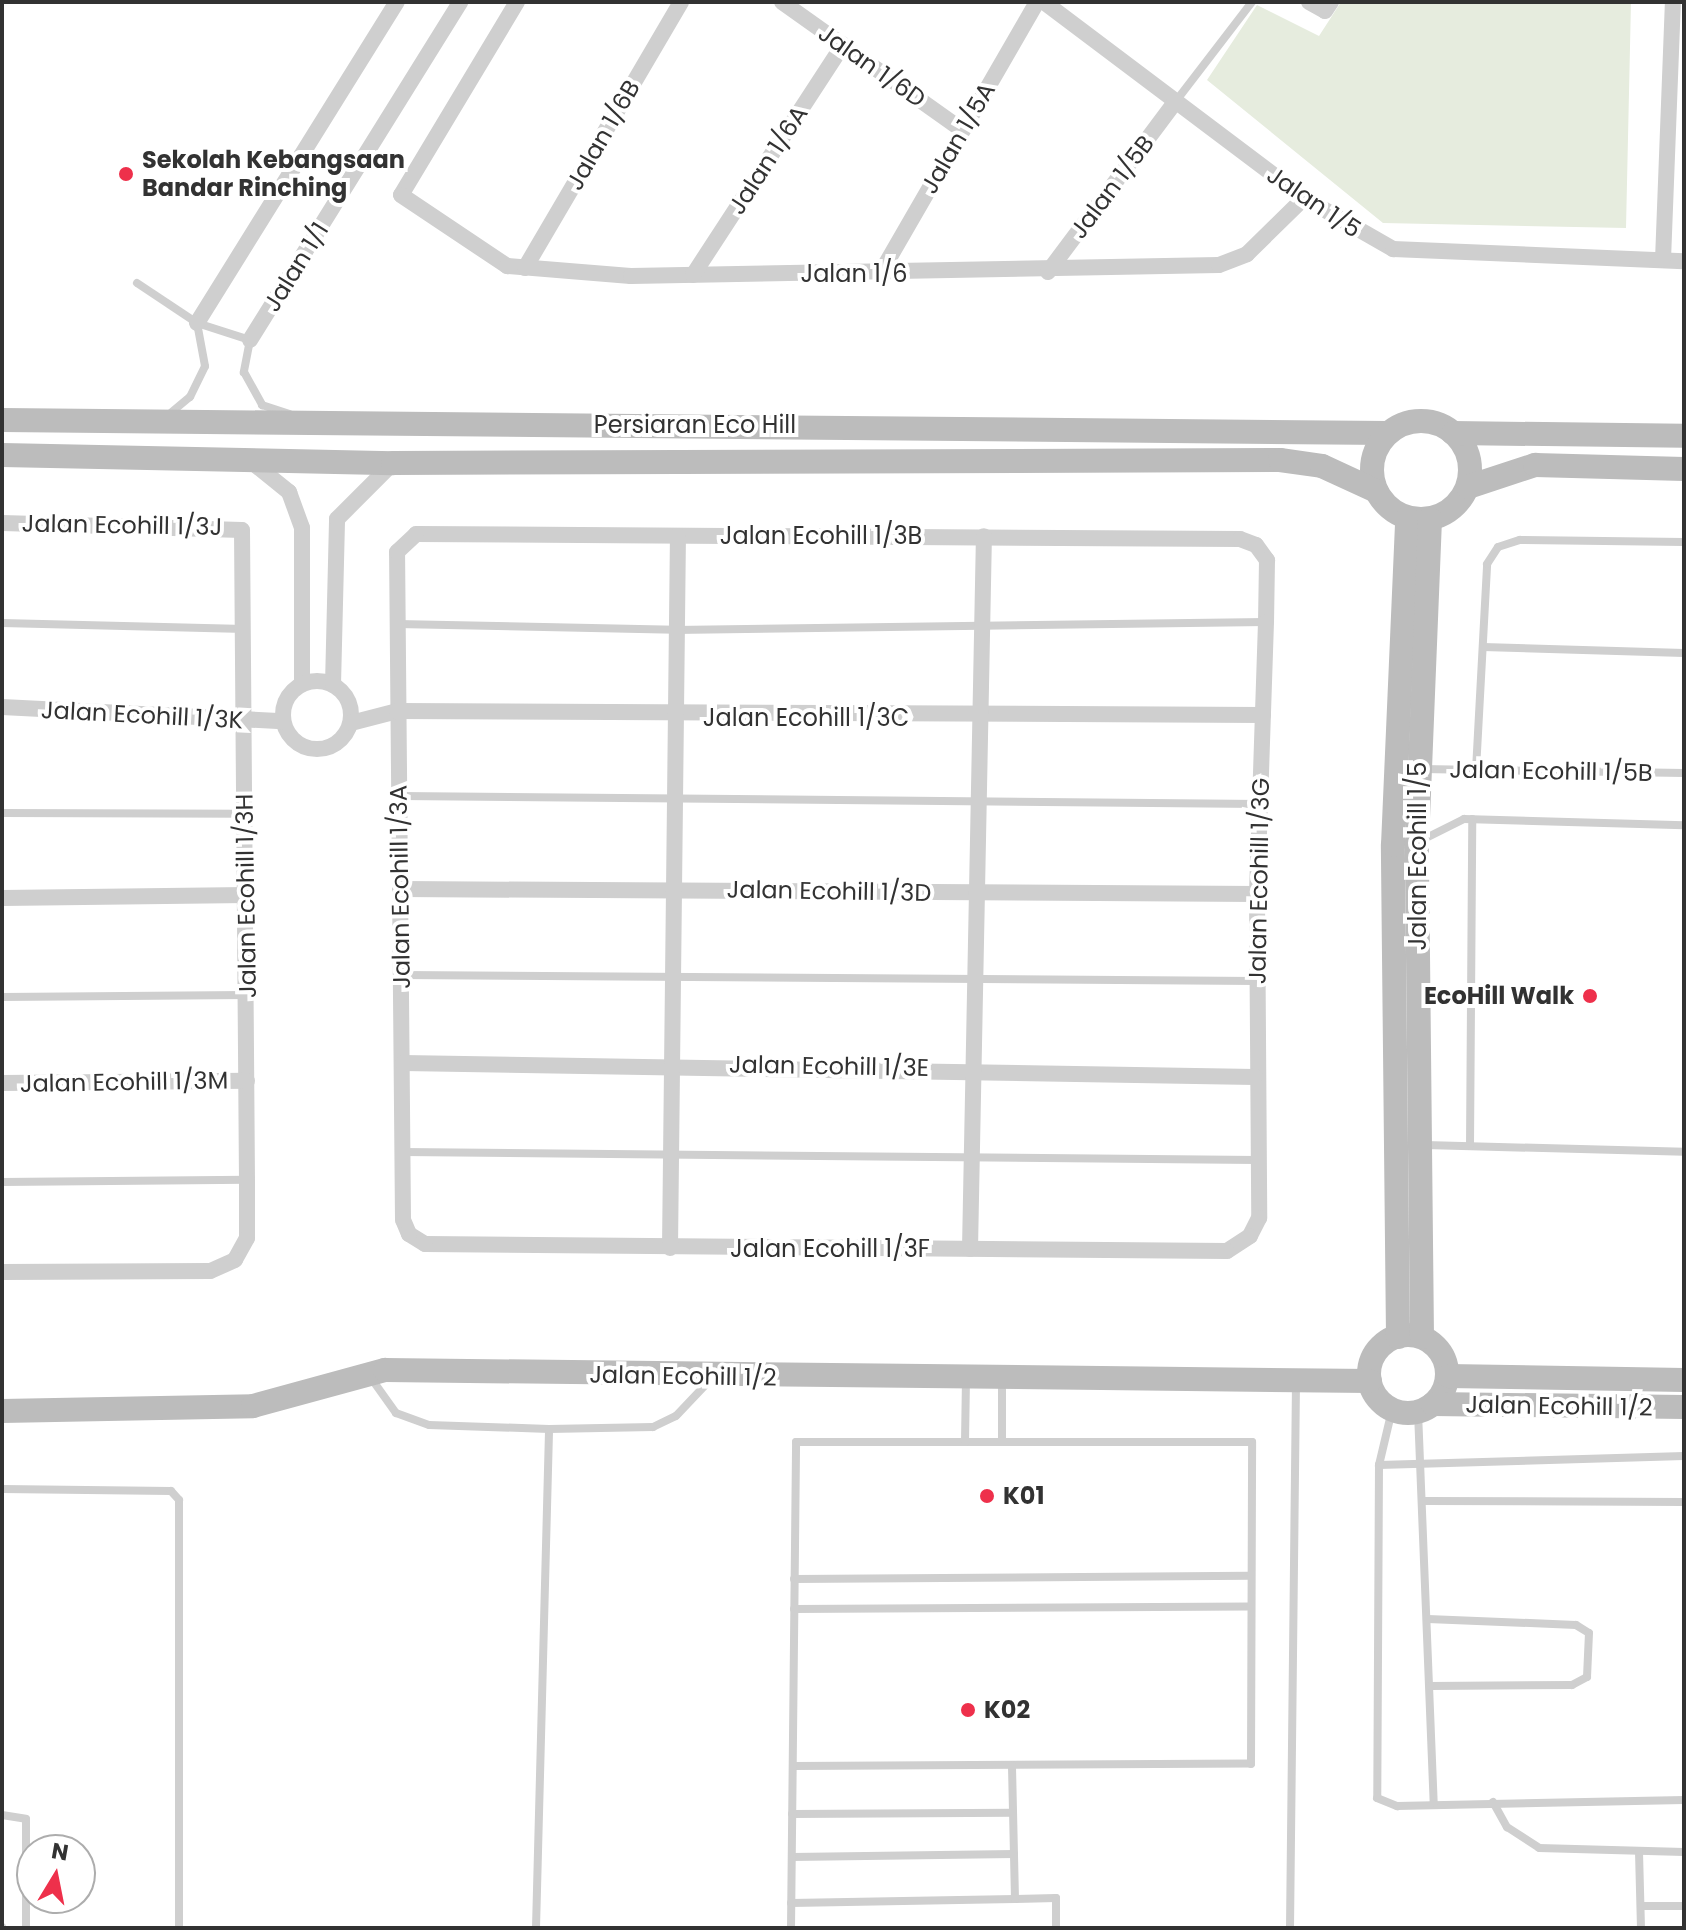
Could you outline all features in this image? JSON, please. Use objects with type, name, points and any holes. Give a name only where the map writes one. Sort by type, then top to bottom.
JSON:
[{"type":"street","points":[[197,323],[397,2]]},
{"type":"street","name":"Jalan 1/1","points":[[250,340],[460,2]]},
{"type":"street","name":"Jalan 1/6","points":[[517,2],[401,195],[507,266],[693,275],[880,274],[1048,272],[1237,262],[1304,198]]},
{"type":"street","name":"Jalan 1/6B","points":[[525,268],[681,2]]},
{"type":"street","name":"Jalan 1/6D","points":[[782,2],[962,130]]},
{"type":"street","name":"Jalan 1/5A","points":[[880,274],[1037,2]]},
{"type":"street","name":"Jalan 1/5","points":[[1044,2],[1304,198],[1393,249],[1684,261]]},
{"type":"street","points":[[1309,2],[1328,7]]},
{"type":"street","points":[[1663,260],[1673,2]]},
{"type":"street","name":"Jalan 1/6A","points":[[693,275],[843,45]]},
{"type":"street","name":"Jalan 1/5B","points":[[1048,272],[1176,101]]},
{"type":"street","name":"Persiaran Eco Hill","points":[[2,420],[1388,433],[1414,421],[1453,433],[1684,436]]},
{"type":"street","points":[[1376,491],[1372,459],[1388,433]]},
{"type":"street","points":[[2,455],[393,463],[1280,460],[1322,466],[1376,491],[1418,518],[1450,511],[1468,487],[1469,458],[1453,433]]},
{"type":"street","points":[[247,458],[289,492],[302,528],[302,684]]},
{"type":"street","points":[[333,685],[337,519],[393,463]]},
{"type":"street","points":[[1468,487],[1535,465],[1684,469]]},
{"type":"street","points":[[1410,1337],[1393,845],[1418,518]]},
{"type":"street","name":"Jalan Ecohill 1/5","points":[[1410,1337],[1420,1145],[1418,518]]},
{"type":"street","name":"Jalan Ecohill 1/3J","points":[[2,523],[242,530]]},
{"type":"street","name":"Jalan Ecohill 1/3H","points":[[2,1272],[210,1271],[235,1260],[247,1238],[247,895],[242,722],[245,629],[242,530]]},
{"type":"street","name":"Jalan Ecohill 1/3B","points":[[403,540],[416,534],[1240,539]]},
{"type":"street","points":[[670,1248],[676,1064],[672,718],[678,536]]},
{"type":"street","points":[[970,1249],[971,983],[984,536]]},
{"type":"street","name":"Jalan Ecohill 1/3G","points":[[1240,539],[1267,560],[1257,894],[1255,1077],[1259,1218],[1250,1236]]},
{"type":"street","name":"Jalan Ecohill 1/3A","points":[[403,540],[397,552],[397,711],[403,1152],[409,1234]]},
{"type":"street","points":[[302,684],[333,685],[349,701],[351,723],[340,741],[321,749],[292,739],[283,721],[286,699],[302,684]]},
{"type":"street","name":"Jalan Ecohill 1/3K","points":[[2,707],[242,722],[283,721]]},
{"type":"street","name":"Jalan Ecohill 1/3C","points":[[351,723],[397,711],[672,718],[1263,715]]},
{"type":"street","name":"Jalan Ecohill 1/3D","points":[[401,889],[673,888],[1257,894]]},
{"type":"street","points":[[2,898],[247,895]]},
{"type":"street","name":"Jalan Ecohill 1/3E","points":[[403,1063],[676,1064],[1255,1077]]},
{"type":"street","name":"Jalan Ecohill 1/3M","points":[[2,1083],[247,1081]]},
{"type":"street","name":"Jalan Ecohill 1/3F","points":[[409,1234],[425,1244],[1227,1251],[1250,1236]]},
{"type":"street","points":[[1410,1337],[1441,1353],[1448,1376],[1425,1408],[1392,1410],[1370,1381],[1372,1358],[1410,1337]]},
{"type":"street","name":"Jalan Ecohill 1/2","points":[[2,1411],[253,1406],[369,1375],[1370,1381]]},
{"type":"street","name":"Jalan Ecohill 1/2","points":[[1448,1376],[1684,1380]]},
{"type":"street","name":"Jalan Ecohill 1/2","points":[[1425,1408],[1684,1407]]},
{"type":"lane","points":[[1176,101],[1252,2]]},
{"type":"lane","points":[[137,283],[197,323],[250,340]]},
{"type":"lane","points":[[160,422],[190,397],[205,366],[197,323]]},
{"type":"lane","name":"Jalan 1/1","points":[[250,340],[244,372],[262,405],[318,422]]},
{"type":"lane","points":[[1476,770],[1487,564],[1498,547],[1520,540],[1684,542]]},
{"type":"lane","points":[[397,624],[675,630],[1266,622]]},
{"type":"lane","points":[[2,623],[245,629]]},
{"type":"lane","points":[[1483,647],[1684,653]]},
{"type":"lane","name":"Jalan Ecohill 1/5B","points":[[1417,769],[1684,773]]},
{"type":"lane","points":[[399,796],[672,803],[1260,804]]},
{"type":"lane","points":[[2,813],[246,814]]},
{"type":"lane","points":[[1470,1146],[1472,819]]},
{"type":"lane","points":[[1417,843],[1472,819],[1684,825]]},
{"type":"lane","points":[[402,975],[971,983],[1256,981]]},
{"type":"lane","points":[[2,997],[247,995]]},
{"type":"lane","points":[[1420,1145],[1684,1152]]},
{"type":"lane","points":[[403,1152],[673,1152],[970,1160],[1257,1160]]},
{"type":"lane","points":[[2,1182],[247,1180]]},
{"type":"lane","points":[[369,1375],[396,1413],[429,1425],[549,1429],[653,1427],[676,1416],[713,1377]]},
{"type":"lane","points":[[965,1442],[966,1379]]},
{"type":"lane","points":[[1002,1379],[1002,1442]]},
{"type":"lane","points":[[1290,1928],[1296,1380]]},
{"type":"lane","points":[[1425,1408],[1423,1464],[1434,1803]]},
{"type":"lane","points":[[1392,1410],[1379,1465],[1373,1784],[1386,1805],[1684,1800]]},
{"type":"lane","points":[[536,1928],[549,1429]]},
{"type":"lane","points":[[791,1928],[796,1442],[1252,1442],[1249,1576],[1251,1764],[793,1766]]},
{"type":"lane","points":[[1379,1465],[1684,1456]]},
{"type":"lane","points":[[2,1489],[171,1491],[179,1500],[179,1928]]},
{"type":"lane","points":[[1424,1501],[1684,1502]]},
{"type":"lane","points":[[794,1579],[1249,1576]]},
{"type":"lane","points":[[794,1609],[1250,1607]]},
{"type":"lane","points":[[1428,1619],[1576,1625],[1589,1633],[1587,1677],[1572,1685],[1430,1686]]},
{"type":"lane","points":[[1012,1765],[1015,1899]]},
{"type":"lane","points":[[1493,1802],[1507,1827],[1539,1848],[1684,1852]]},
{"type":"lane","points":[[792,1814],[1013,1813]]},
{"type":"lane","points":[[2,1815],[26,1819],[26,1928]]},
{"type":"lane","points":[[1639,1852],[1641,1928]]},
{"type":"lane","points":[[792,1857],[1014,1854]]},
{"type":"lane","points":[[791,1903],[1056,1898],[1056,1928]]},
{"type":"lane","points":[[1641,1906],[1684,1906]]},
{"type":"shaded area","points":[[1341,2],[1631,2],[1626,228],[1383,223],[1207,80],[1257,5],[1319,36]]},
{"type":"place","name":"Sekolah Kebangsaan Bandar Rinching","points":[[126,174]]},
{"type":"place","name":"EcoHill Walk","points":[[1590,996]]},
{"type":"place","name":"K01","points":[[987,1496]]},
{"type":"place","name":"K02","points":[[968,1710]]}]
